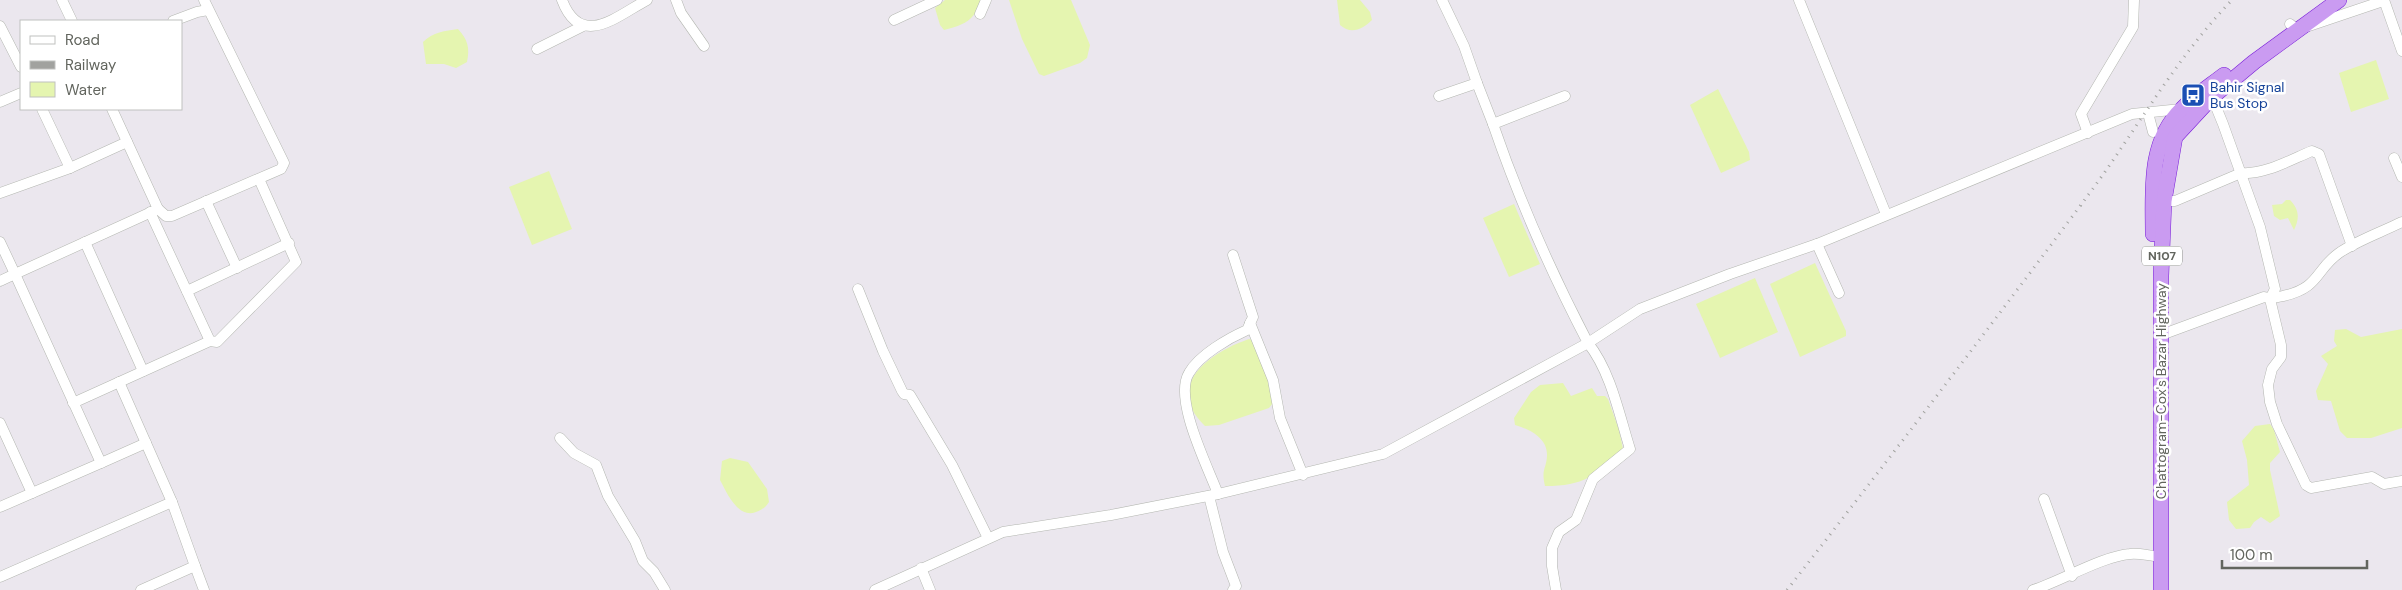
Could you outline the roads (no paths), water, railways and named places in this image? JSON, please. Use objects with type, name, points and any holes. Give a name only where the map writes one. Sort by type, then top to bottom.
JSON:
[{"type":"highway","name":"N107","points":[[2293,27],[2321,0]]},
{"type":"highway","name":"Chattogram-Cox's Bazar Highway","points":[[2161,590],[2161,335],[2164,201],[2175,137],[2209,94],[2293,27],[2339,0]]},
{"type":"highway","name":"N107","points":[[2154,590],[2154,162],[2165,129],[2181,109],[2209,94]]},
{"type":"street","points":[[62,0],[72,20]]},
{"type":"street","points":[[154,210],[166,216],[172,216],[281,169],[284,163],[204,0]]},
{"type":"street","points":[[562,0],[574,18],[583,26]]},
{"type":"street","points":[[538,49],[583,26],[597,27],[647,0]]},
{"type":"street","points":[[676,0],[681,13],[704,46]]},
{"type":"street","points":[[894,20],[937,0]]},
{"type":"street","points":[[980,14],[986,0]]},
{"type":"street","points":[[1442,0],[1464,46],[1494,124],[1514,185],[1536,236],[1557,283],[1594,351],[1609,384],[1630,449],[1592,479],[1576,520],[1559,532],[1552,548],[1552,566],[1556,590]]},
{"type":"street","points":[[1799,0],[1886,214]]},
{"type":"street","points":[[2088,133],[2081,114],[2134,27],[2134,0]]},
{"type":"street","points":[[2293,27],[2384,0],[2402,51]]},
{"type":"street","points":[[176,20],[208,10]]},
{"type":"street","points":[[0,26],[20,66]]},
{"type":"street","points":[[1439,96],[1477,83]]},
{"type":"street","points":[[0,102],[20,92]]},
{"type":"street","points":[[2209,94],[2241,173],[2260,227],[2275,289],[2270,299],[2281,345],[2281,357],[2272,369],[2268,385],[2270,402],[2277,424],[2306,484],[2312,488],[2372,477],[2384,484],[2402,481]]},
{"type":"street","points":[[1494,124],[1565,96]]},
{"type":"street","points":[[875,590],[1003,532],[1111,515],[1214,495],[1303,475],[1383,454],[1588,343],[1640,310],[1730,274],[1817,244],[2132,114],[2181,109]]},
{"type":"street","points":[[42,110],[70,168]]},
{"type":"street","points":[[112,110],[187,291],[210,341]]},
{"type":"street","points":[[2148,113],[2153,132]]},
{"type":"street","points":[[0,193],[70,168],[127,142]]},
{"type":"street","points":[[2164,201],[2175,201],[2241,173],[2249,174],[2266,169],[2312,151],[2319,154],[2352,246]]},
{"type":"street","points":[[2394,158],[2402,177]]},
{"type":"street","points":[[73,403],[210,341],[217,342],[295,264],[295,257],[259,179]]},
{"type":"street","points":[[206,201],[237,268]]},
{"type":"street","points":[[0,281],[154,210]]},
{"type":"street","points":[[2161,335],[2264,297],[2270,299],[2297,293],[2315,281],[2332,259],[2352,246],[2402,222]]},
{"type":"street","points":[[0,242],[101,463]]},
{"type":"street","points":[[85,242],[143,371]]},
{"type":"street","points":[[187,291],[289,243]]},
{"type":"street","points":[[1817,244],[1840,293]]},
{"type":"street","points":[[1233,255],[1253,318],[1247,330],[1231,337],[1195,364],[1188,374],[1184,389],[1185,403],[1214,495],[1223,552],[1236,586],[1233,590]]},
{"type":"street","points":[[858,289],[883,351],[902,391],[904,394],[910,395],[952,465],[988,538]]},
{"type":"street","points":[[1250,323],[1272,380],[1280,418],[1303,475]]},
{"type":"street","points":[[119,382],[172,502],[204,590]]},
{"type":"street","points":[[0,423],[32,493]]},
{"type":"street","points":[[560,438],[574,453],[596,465],[608,496],[635,541],[643,561],[654,572],[665,590]]},
{"type":"street","points":[[0,508],[146,443]]},
{"type":"street","points":[[2044,499],[2072,576]]},
{"type":"street","points":[[0,577],[172,502]]},
{"type":"street","points":[[2033,590],[2072,576],[2084,569],[2128,554],[2154,556]]},
{"type":"street","points":[[141,590],[194,566]]},
{"type":"street","points":[[921,568],[930,590]]},
{"type":"water","points":[[945,0],[982,0],[976,12],[968,21],[944,30],[940,25],[935,8]]},
{"type":"water","points":[[1009,0],[1071,0],[1090,45],[1087,58],[1080,63],[1044,76],[1039,74],[1022,39]]},
{"type":"water","points":[[1337,0],[1360,0],[1370,12],[1372,20],[1357,30],[1344,28],[1340,25]]},
{"type":"water","points":[[458,29],[467,44],[467,62],[456,68],[444,64],[426,64],[423,42],[435,34]]},
{"type":"water","points":[[2376,60],[2389,99],[2351,112],[2339,73]]},
{"type":"water","points":[[1718,89],[1749,152],[1750,160],[1721,173],[1690,105]]},
{"type":"water","points":[[549,171],[572,229],[532,245],[509,187]]},
{"type":"water","points":[[2286,200],[2290,200],[2297,210],[2298,218],[2294,230],[2288,218],[2280,220],[2274,216],[2272,205],[2282,204]]},
{"type":"water","points":[[1514,204],[1540,264],[1509,277],[1483,218]]},
{"type":"water","points":[[1815,263],[1846,331],[1846,336],[1800,357],[1770,284]]},
{"type":"water","points":[[1755,278],[1778,332],[1720,358],[1696,304]]},
{"type":"water","points":[[2346,329],[2361,337],[2402,329],[2402,428],[2371,438],[2347,438],[2340,431],[2331,401],[2318,400],[2316,391],[2328,364],[2321,356],[2337,346],[2334,341],[2335,330]]},
{"type":"water","points":[[1249,339],[1255,341],[1270,384],[1273,403],[1269,408],[1219,425],[1205,426],[1193,411],[1188,397],[1190,384],[1197,372],[1207,361],[1220,352]]},
{"type":"water","points":[[1563,383],[1571,396],[1592,388],[1597,396],[1605,396],[1608,399],[1619,430],[1623,449],[1588,478],[1570,484],[1545,486],[1544,473],[1547,456],[1544,444],[1537,435],[1515,425],[1514,418],[1531,392],[1540,385]]},
{"type":"water","points":[[2270,424],[2274,430],[2280,452],[2270,463],[2270,470],[2280,516],[2270,523],[2261,517],[2250,528],[2236,529],[2229,520],[2227,502],[2249,485],[2247,460],[2242,441],[2255,426]]},
{"type":"water","points":[[730,458],[748,462],[767,489],[769,502],[765,507],[756,512],[744,512],[730,498],[720,480],[722,461]]},
{"type":"railway","points":[[1787,590],[2089,194],[2157,94],[2193,46],[2232,0]]},
{"type":"place","name":"Bahir Signal Bus Stop","points":[[2193,95]]}]
